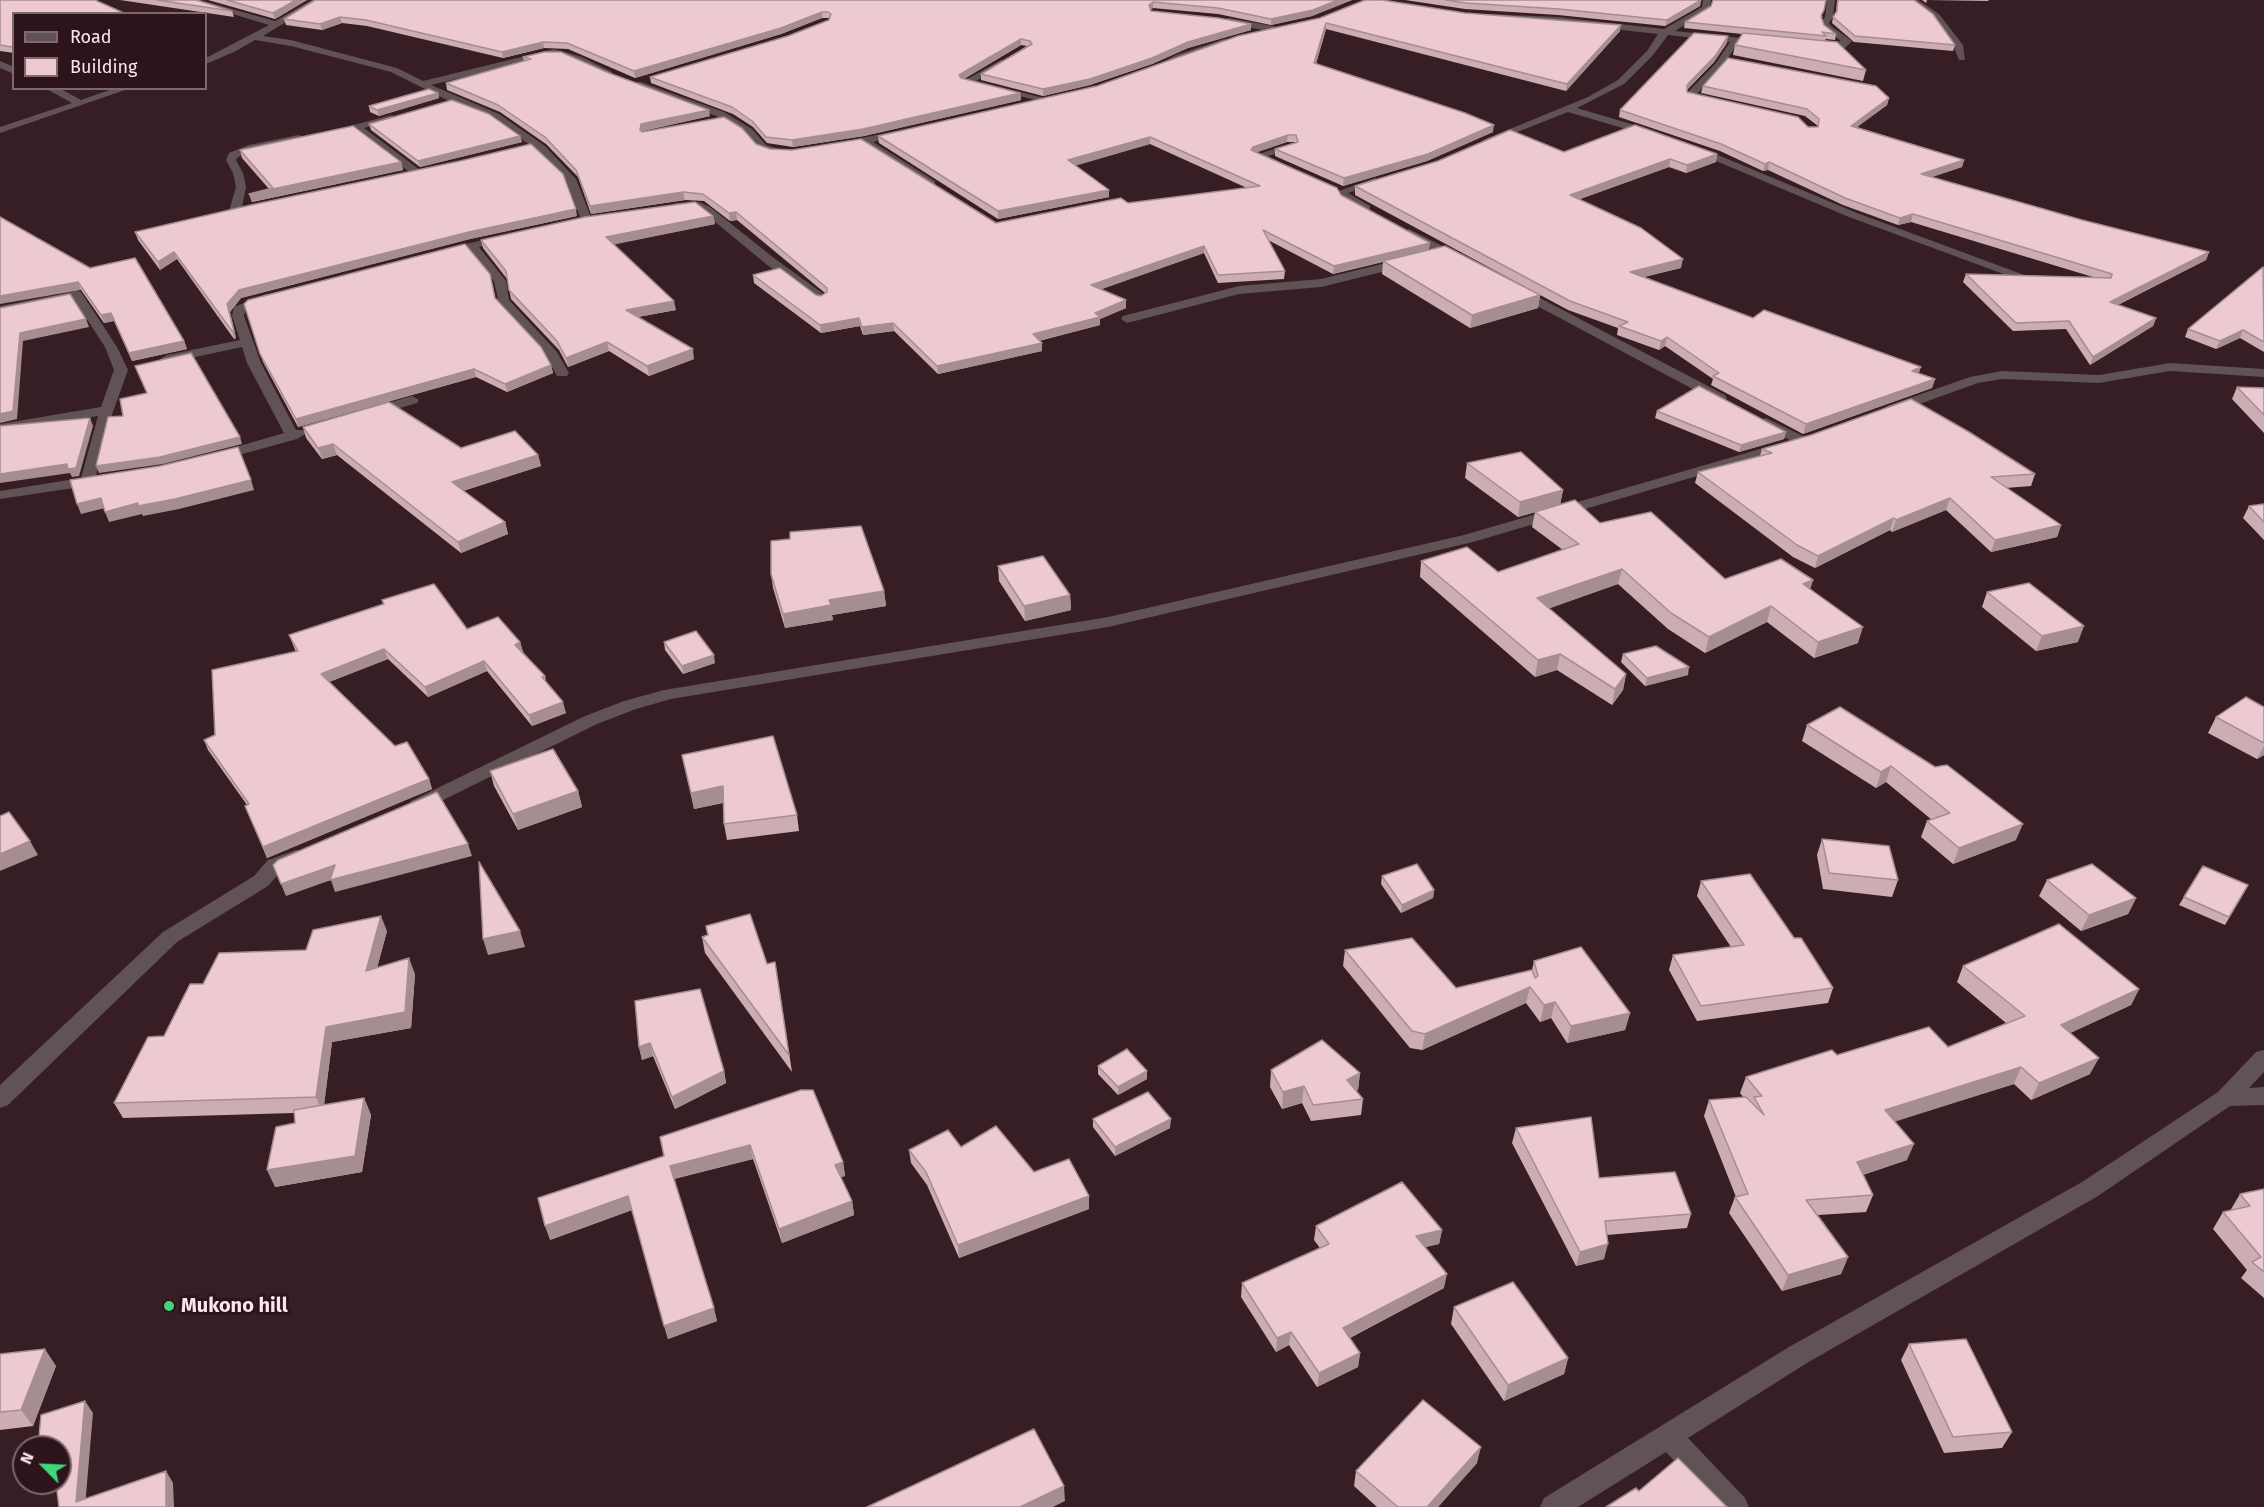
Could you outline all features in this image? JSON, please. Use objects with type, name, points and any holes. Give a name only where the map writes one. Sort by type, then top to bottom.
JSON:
[{"type":"street","points":[[190,0],[277,24]]},
{"type":"street","points":[[207,61],[255,37],[318,0]]},
{"type":"street","points":[[1478,144],[1591,99],[1621,82],[1650,53],[1659,38],[1706,8],[1707,0]]},
{"type":"street","points":[[1803,47],[1829,48],[1842,46],[1847,41],[1828,28],[1825,23],[1829,17],[1831,0]]},
{"type":"street","points":[[1912,0],[1936,16],[1958,45],[1962,58]]},
{"type":"street","points":[[1475,15],[1558,20],[1769,44]]},
{"type":"street","points":[[1218,19],[1281,29],[1250,35]]},
{"type":"street","points":[[255,37],[291,43],[394,70],[454,100],[495,116],[572,179],[586,220]]},
{"type":"street","points":[[1146,72],[1192,52],[1235,38]]},
{"type":"street","points":[[1719,102],[1690,95],[1728,61],[1736,40]]},
{"type":"street","points":[[421,84],[554,52],[579,58],[593,67],[704,107],[728,118],[748,131],[762,147],[777,152],[793,152]]},
{"type":"street","points":[[1006,60],[967,82],[1045,101]]},
{"type":"street","points":[[635,83],[655,78]]},
{"type":"street","points":[[54,90],[80,104]]},
{"type":"street","points":[[0,130],[120,90]]},
{"type":"street","points":[[1018,107],[1059,97]]},
{"type":"street","points":[[433,106],[454,100]]},
{"type":"street","points":[[1567,108],[1667,139]]},
{"type":"street","points":[[268,206],[235,211],[241,187],[238,173],[231,160],[233,155],[253,147],[358,128],[401,116]]},
{"type":"street","points":[[710,123],[728,118]]},
{"type":"street","points":[[358,128],[421,171],[399,176]]},
{"type":"street","points":[[833,146],[917,129]]},
{"type":"street","points":[[864,141],[946,192]]},
{"type":"street","points":[[1686,145],[1853,214],[2020,276]]},
{"type":"street","points":[[1288,169],[1258,156],[1292,146]]},
{"type":"street","points":[[1377,214],[1346,198],[1338,191],[1383,179]]},
{"type":"street","points":[[667,208],[699,205],[706,209],[770,261],[821,298]]},
{"type":"street","points":[[1396,225],[1466,263]]},
{"type":"street","points":[[428,256],[471,244],[516,236]]},
{"type":"street","points":[[471,244],[500,281],[503,301],[551,352],[562,373]]},
{"type":"street","points":[[1127,319],[1239,290],[1321,283],[1445,252]]},
{"type":"street","points":[[1509,286],[1729,402]]},
{"type":"street","points":[[0,310],[77,295],[127,368],[106,410],[87,482]]},
{"type":"street","points":[[273,296],[240,307],[238,316],[254,363],[292,436]]},
{"type":"street","points":[[155,362],[246,342]]},
{"type":"street","points":[[1881,413],[1975,380],[2002,375],[2099,379],[2170,367],[2264,373]]},
{"type":"street","points":[[357,417],[412,400]]},
{"type":"street","points":[[0,428],[106,410]]},
{"type":"street","points":[[404,811],[591,720],[630,705],[670,694],[1108,622],[1468,539],[1807,439],[1750,413]]},
{"type":"street","points":[[206,460],[314,429]]},
{"type":"street","points":[[0,495],[109,478]]},
{"type":"street","points":[[0,1099],[170,937],[261,881],[275,865],[307,851]]},
{"type":"street","points":[[1554,1507],[1798,1355],[2090,1189],[2226,1098],[2264,1058]]},
{"type":"street","points":[[2226,1098],[2264,1096]]},
{"type":"street","points":[[1668,1436],[1735,1507]]},
{"type":"building","points":[[0,0],[95,0],[122,12],[12,12],[12,47],[0,45]]},
{"type":"building","points":[[157,0],[196,0],[232,11]]},
{"type":"building","points":[[227,0],[296,0],[273,13]]},
{"type":"building","points":[[315,0],[1338,0],[1313,10],[1271,19],[1218,8],[1153,2],[1149,5],[1151,11],[1251,24],[1188,42],[1152,58],[1090,79],[1043,89],[981,74],[1032,44],[1030,41],[1021,39],[959,75],[961,78],[1020,93],[863,129],[792,140],[766,137],[752,121],[732,107],[650,77],[788,36],[829,20],[831,14],[828,12],[634,71],[567,43],[543,42],[502,52],[366,20],[340,17],[320,24],[284,19]]},
{"type":"building","points":[[1365,0],[1382,0],[1465,13],[1621,25],[1567,84],[1326,23],[1314,63],[1465,113],[1494,125],[1428,154],[1344,178],[1275,149],[1298,142],[1296,135],[1288,135],[1253,147],[1251,150],[1337,188],[1341,195],[1430,243],[1334,266],[1263,230],[1285,271],[1218,275],[1204,246],[1091,285],[1126,300],[1095,313],[1100,317],[1033,334],[1042,343],[937,366],[893,323],[862,327],[859,318],[820,325],[753,275],[780,268],[816,295],[821,296],[827,292],[827,288],[736,212],[729,213],[703,194],[683,192],[590,206],[576,170],[545,137],[498,105],[446,83],[531,59],[523,57],[544,52],[561,52],[609,73],[709,110],[641,124],[642,132],[724,117],[742,128],[756,144],[770,149],[792,150],[861,139],[996,223],[1121,198],[1128,203],[1260,186],[1150,137],[1068,160],[1109,190],[998,211],[878,136],[1097,86],[1238,36],[1320,18]]},
{"type":"building","points":[[1445,0],[1701,0],[1667,20]]},
{"type":"building","points":[[1713,0],[1826,0],[1821,16],[1824,25],[1836,34],[1822,32],[1826,36],[1685,22],[1711,6]]},
{"type":"building","points":[[1838,0],[1914,0],[1933,14],[1955,45],[1855,36],[1833,17],[1837,11]]},
{"type":"building","points":[[1694,33],[1728,36],[1716,55],[1687,85],[1687,92],[1798,117],[1808,127],[1818,127],[1819,119],[1807,109],[1703,86],[1728,58],[1876,86],[1889,98],[1851,126],[1964,160],[1921,174],[2082,220],[2209,252],[2110,302],[2156,318],[2093,357],[2069,321],[2016,323],[1966,274],[2111,278],[2112,274],[1913,214],[1900,218],[1845,198],[1769,162],[1765,164],[1721,144],[1620,110]]},
{"type":"building","points":[[1743,33],[1837,42],[1866,70],[1735,45]]},
{"type":"building","points":[[429,89],[438,93],[377,110],[369,106]]},
{"type":"building","points":[[452,100],[489,114],[520,136],[418,161],[369,124]]},
{"type":"building","points":[[1635,125],[1717,154],[1687,165],[1670,159],[1570,195],[1641,228],[1683,259],[1630,272],[1753,318],[1764,310],[1921,367],[1912,371],[1935,379],[1806,424],[1713,376],[1719,373],[1667,337],[1661,341],[1619,326],[1628,322],[1570,301],[1355,186],[1438,161],[1510,130],[1564,152]]},
{"type":"building","points":[[353,126],[401,162],[249,194],[273,188],[240,150]]},
{"type":"building","points":[[531,144],[563,174],[576,209],[469,232],[239,290],[227,304],[234,331],[174,252],[158,262],[135,232],[460,161]]},
{"type":"building","points":[[695,202],[713,216],[606,237],[674,301],[626,310],[693,349],[647,366],[607,342],[566,358],[557,341],[509,290],[506,271],[481,240],[585,217]]},
{"type":"building","points":[[0,217],[90,268],[135,258],[184,341],[129,353],[111,313],[101,315],[78,282],[0,296]]},
{"type":"building","points":[[465,244],[490,274],[495,298],[541,347],[551,365],[505,384],[474,369],[296,419],[260,354],[244,304],[248,300]]},
{"type":"building","points":[[1445,246],[1540,295],[1472,315],[1383,261]]},
{"type":"building","points":[[2263,267],[2264,342],[2243,330],[2220,341],[2188,329]]},
{"type":"building","points":[[70,294],[86,319],[20,333],[13,411],[0,414],[0,308]]},
{"type":"building","points":[[191,353],[240,437],[160,457],[96,466],[108,417],[123,416],[120,399],[147,393],[135,366]]},
{"type":"building","points":[[1699,386],[1786,432],[1741,445],[1657,411]]},
{"type":"building","points":[[2237,387],[2264,388],[2264,415]]},
{"type":"building","points":[[1911,399],[2035,474],[1991,477],[2061,525],[1995,540],[1950,498],[1896,520],[1894,518],[1818,556],[1797,545],[1698,472],[1772,453],[1762,449],[1811,435]]},
{"type":"building","points":[[389,402],[461,448],[515,431],[538,455],[452,482],[505,522],[458,542],[333,444],[318,448],[303,427]]},
{"type":"building","points":[[90,418],[76,468],[68,469],[67,464],[0,474],[0,426]]},
{"type":"building","points":[[238,447],[251,480],[175,499],[138,506],[138,503],[105,512],[101,498],[77,504],[70,480],[160,466]]},
{"type":"building","points":[[1521,452],[1563,490],[1520,502],[1467,463]]},
{"type":"building","points":[[1575,500],[1600,523],[1651,512],[1725,579],[1781,559],[1813,580],[1803,584],[1863,627],[1818,642],[1771,606],[1709,637],[1671,613],[1622,569],[1537,598],[1626,674],[1615,689],[1560,654],[1538,660],[1421,561],[1467,547],[1498,572],[1579,544],[1535,512]]},
{"type":"building","points":[[2264,504],[2264,522],[2249,506]]},
{"type":"building","points":[[861,526],[884,591],[829,600],[831,605],[783,614],[771,574],[771,541],[790,539],[790,532]]},
{"type":"building","points":[[1043,556],[1070,595],[1024,606],[998,566]]},
{"type":"building","points":[[2029,583],[2084,626],[2042,636],[1987,592]]},
{"type":"building","points":[[434,584],[467,629],[498,617],[520,642],[515,645],[545,676],[542,677],[563,702],[529,715],[484,661],[425,687],[384,649],[321,674],[395,746],[407,742],[429,779],[263,847],[245,806],[249,804],[204,740],[215,735],[212,670],[298,651],[289,635],[384,604],[382,600]]},
{"type":"building","points":[[696,631],[714,655],[682,666],[664,642]]},
{"type":"building","points":[[1656,646],[1689,667],[1647,678],[1623,654]]},
{"type":"building","points":[[2246,697],[2264,707],[2264,743],[2216,717]]},
{"type":"building","points":[[1840,707],[1935,767],[1947,765],[2023,824],[1959,848],[1927,821],[1950,813],[1891,766],[1881,772],[1807,725]]},
{"type":"building","points":[[773,736],[797,815],[724,824],[723,786],[691,793],[682,755]]},
{"type":"building","points":[[553,749],[578,791],[513,814],[490,771]]},
{"type":"building","points":[[437,792],[468,844],[330,880],[335,865],[281,884],[273,865],[278,860]]},
{"type":"building","points":[[9,812],[30,841],[0,854],[0,816]]},
{"type":"building","points":[[1822,839],[1889,846],[1898,880],[1829,873]]},
{"type":"building","points":[[479,862],[520,931],[483,939]]},
{"type":"building","points":[[1417,864],[1434,890],[1402,905],[1382,876]]},
{"type":"building","points":[[2092,864],[2136,898],[2089,915],[2047,880]]},
{"type":"building","points":[[2203,866],[2248,885],[2229,917],[2184,897]]},
{"type":"building","points":[[1750,874],[1794,938],[1801,938],[1833,988],[1701,1006],[1673,955],[1744,945],[1701,881]]},
{"type":"building","points":[[750,914],[767,964],[775,962],[789,1055],[702,937],[708,935],[706,926]]},
{"type":"building","points":[[381,916],[366,971],[409,958],[405,1012],[326,1027],[316,1097],[114,1103],[148,1037],[164,1036],[190,984],[203,984],[219,953],[306,950],[313,930]]},
{"type":"building","points":[[2059,924],[2139,989],[2061,1025],[2099,1058],[2039,1083],[2021,1067],[1885,1110],[1914,1144],[1857,1162],[1873,1195],[1806,1200],[1848,1257],[1788,1275],[1735,1197],[1748,1194],[1709,1100],[1746,1097],[1764,1115],[1754,1097],[1762,1096],[1746,1077],[1832,1050],[1837,1055],[1929,1027],[1948,1047],[2025,1016],[1963,966]]},
{"type":"building","points":[[1412,938],[1456,988],[1532,970],[1535,978],[1538,976],[1534,961],[1581,947],[1630,1013],[1571,1026],[1555,1002],[1544,1005],[1530,987],[1425,1034],[1412,1031],[1345,950]]},
{"type":"building","points":[[700,989],[724,1071],[672,1097],[650,1043],[639,1047],[635,1001]]},
{"type":"building","points":[[1322,1040],[1360,1073],[1347,1080],[1363,1099],[1313,1105],[1304,1086],[1283,1092],[1271,1070]]},
{"type":"building","points":[[1127,1049],[1147,1071],[1118,1087],[1098,1066]]},
{"type":"building","points":[[801,1090],[813,1090],[843,1162],[835,1165],[852,1201],[779,1229],[750,1145],[670,1166],[714,1308],[664,1326],[628,1196],[545,1226],[538,1198],[664,1156],[660,1137]]},
{"type":"building","points":[[1148,1092],[1171,1119],[1115,1147],[1093,1119]]},
{"type":"building","points":[[364,1098],[355,1156],[267,1170],[276,1127],[295,1123],[294,1110]]},
{"type":"building","points":[[1591,1117],[1599,1178],[1675,1172],[1691,1214],[1605,1221],[1608,1244],[1580,1252],[1516,1128]]},
{"type":"building","points":[[996,1126],[1034,1172],[1069,1159],[1089,1196],[958,1245],[926,1172],[909,1150],[948,1130],[961,1147]]},
{"type":"building","points":[[1402,1182],[1442,1230],[1416,1236],[1447,1274],[1343,1328],[1360,1353],[1319,1373],[1291,1332],[1277,1338],[1242,1283],[1329,1244],[1316,1226]]},
{"type":"building","points":[[2264,1189],[2264,1272],[2252,1262],[2261,1257],[2223,1212],[2250,1206],[2240,1194]]},
{"type":"building","points":[[1513,1282],[1568,1358],[1508,1385],[1454,1307]]},
{"type":"building","points":[[1966,1339],[2012,1432],[1953,1437],[1909,1344]]},
{"type":"building","points":[[45,1349],[21,1410],[0,1412],[0,1354]]},
{"type":"building","points":[[1423,1400],[1481,1447],[1427,1507],[1398,1507],[1356,1471]]},
{"type":"building","points":[[85,1401],[76,1502],[166,1471],[166,1507],[59,1507],[58,1495],[72,1495],[72,1435],[39,1435],[41,1415]]},
{"type":"building","points":[[1034,1429],[1064,1486],[1020,1507],[867,1507]]},
{"type":"building","points":[[1678,1458],[1727,1507],[1606,1507],[1636,1488],[1639,1491]]},
{"type":"place","name":"Mukono hill","points":[[169,1306]]}]
